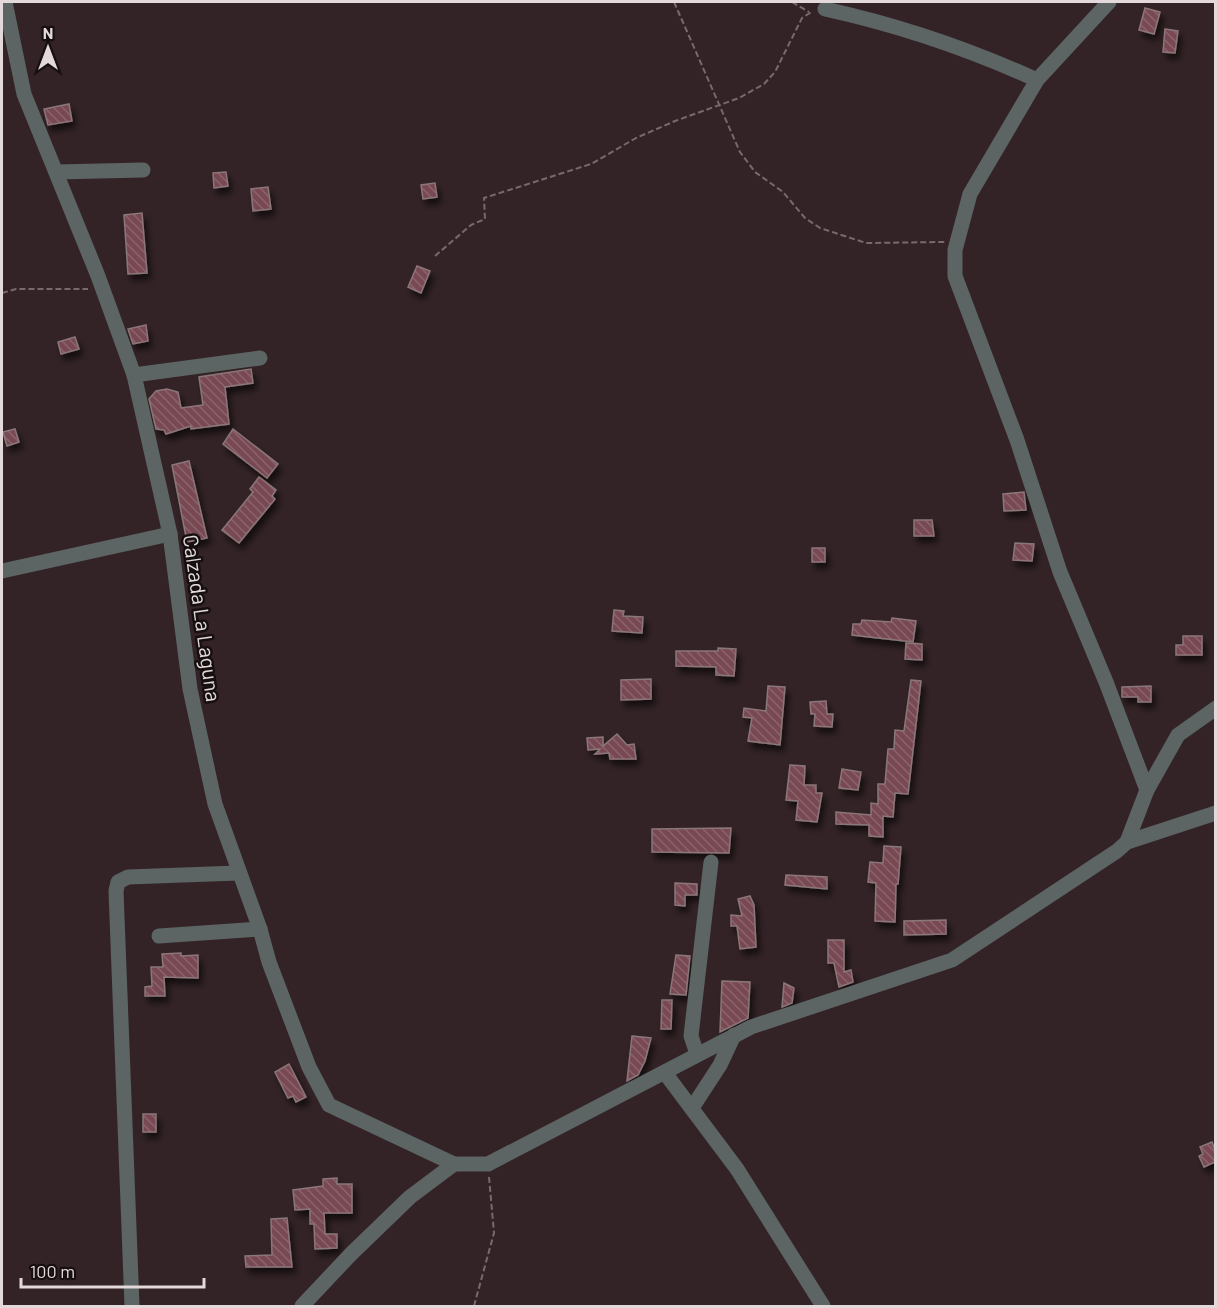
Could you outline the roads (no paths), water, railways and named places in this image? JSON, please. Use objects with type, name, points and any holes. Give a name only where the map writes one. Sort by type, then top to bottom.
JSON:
[{"type":"street","name":"Calzada La Laguna","points":[[5,2],[24,94],[102,288],[134,375],[170,534],[189,689],[215,804],[260,929],[269,962],[309,1066],[329,1105],[454,1164]]},
{"type":"street","points":[[1109,2],[1037,80],[970,194],[957,242],[955,276],[1017,440],[1060,572],[1106,682],[1147,790]]},
{"type":"street","points":[[825,9],[872,19],[987,57],[1037,80]]},
{"type":"street","points":[[56,172],[143,170]]},
{"type":"street","points":[[134,375],[261,358]]},
{"type":"street","points":[[2,571],[170,534]]},
{"type":"street","points":[[1127,842],[1147,790],[1178,735],[1215,708]]},
{"type":"street","points":[[302,1306],[410,1197],[454,1164],[488,1164],[751,1027],[952,960],[1117,851],[1127,842],[1215,813]]},
{"type":"street","points":[[697,1054],[691,1036],[711,862]]},
{"type":"street","points":[[132,1306],[116,891],[118,882],[128,877],[238,873]]},
{"type":"street","points":[[159,936],[260,929]]},
{"type":"street","points":[[692,1108],[720,1065],[734,1035]]},
{"type":"street","points":[[665,1072],[737,1169],[823,1306]]}]
